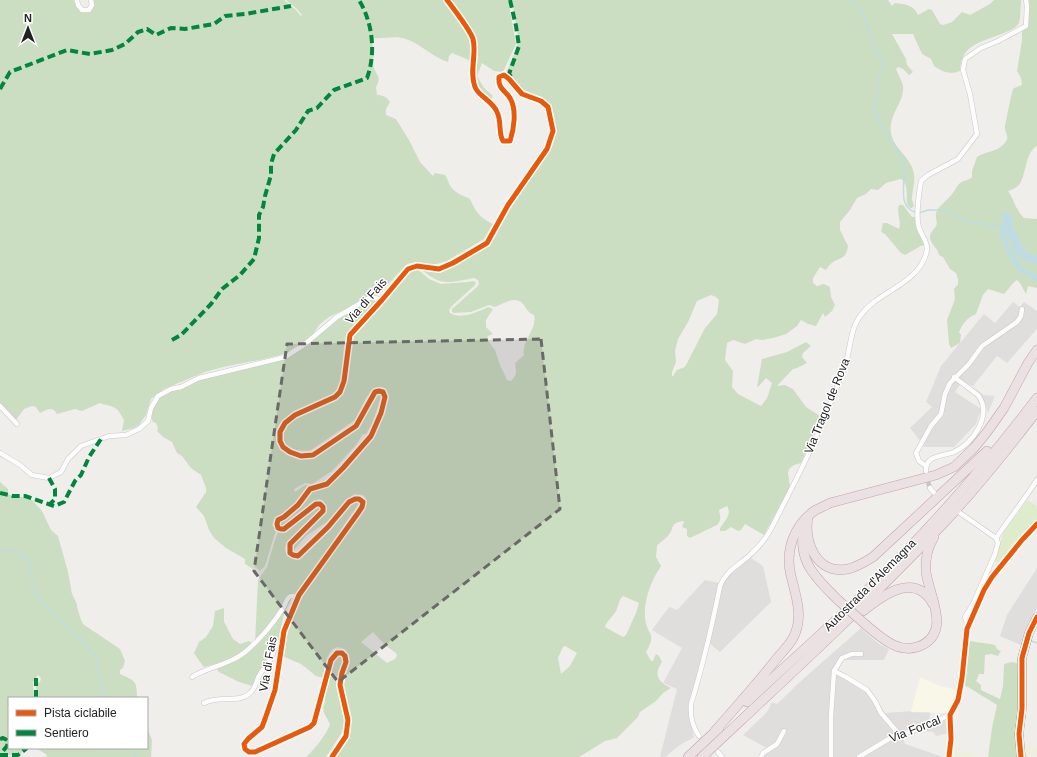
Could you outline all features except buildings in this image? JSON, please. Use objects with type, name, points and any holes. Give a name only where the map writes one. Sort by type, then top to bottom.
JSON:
[{"type":"highway","points":[[715,731],[767,671],[793,638],[797,626],[798,604],[791,575],[790,551],[792,539],[798,528],[815,511],[830,503],[936,475],[954,467],[974,448],[987,432],[1004,408],[1028,363],[1037,350]]},
{"type":"highway","name":"Autostrada d'Alemagna","points":[[688,757],[859,598],[934,521],[1016,425],[1037,398]]},
{"type":"highway","name":"Autostrada d'Alemagna","points":[[702,757],[811,656],[943,524],[1005,452],[1037,411]]},
{"type":"highway","points":[[808,517],[808,538],[816,558],[831,568],[839,570],[856,567],[873,557],[1016,425]]},
{"type":"highway","points":[[808,517],[804,526],[802,541],[807,564],[815,576],[838,600],[866,625],[889,643],[904,648],[911,648],[925,643],[935,632],[937,618],[936,609],[926,574],[926,561],[931,542],[943,524]]},
{"type":"highway","points":[[811,656],[834,639],[876,600],[899,589],[907,587],[918,589],[928,597],[936,609]]},
{"type":"main road","points":[[1021,757],[1019,743],[1022,709],[1021,665],[1023,652],[1033,633],[1037,617]]},
{"type":"street","points":[[76,0],[82,10],[89,10],[92,5],[91,0]]},
{"type":"street","name":"Via di Fais","points":[[332,757],[346,736],[348,720],[340,685],[346,662],[345,656],[342,653],[337,653],[330,660],[314,722],[310,727],[255,752],[249,752],[245,749],[244,744],[262,728],[265,720],[274,690],[284,631],[298,597],[358,513],[363,502],[359,499],[355,499],[350,502],[328,527],[298,556],[290,553],[290,544],[323,511],[323,507],[320,504],[316,504],[284,529],[278,528],[278,520],[298,505],[310,489],[327,484],[348,463],[371,436],[381,413],[385,397],[383,392],[375,392],[356,426],[313,455],[301,456],[290,452],[283,447],[280,441],[280,432],[285,423],[295,415],[335,398],[340,392],[344,382],[350,335],[408,269],[417,266],[439,269],[453,264],[487,243],[508,205],[547,150],[552,138],[553,131],[548,107],[541,102],[522,94],[509,79],[504,76],[499,77],[499,82],[502,90],[510,98],[514,112],[510,141],[503,141],[500,137],[501,123],[497,111],[493,104],[476,90],[472,78],[472,38],[447,0]]},
{"type":"street","name":"Via Tragol de Rova","points":[[699,736],[692,723],[690,711],[705,660],[708,638],[720,586],[727,573],[751,555],[762,544],[771,528],[820,429],[845,365],[851,336],[859,316],[869,305],[896,288],[908,278],[920,266],[926,256],[927,245],[918,224],[921,181],[928,175],[958,159],[976,134],[970,94],[963,70],[965,60],[981,48],[1026,26],[1026,0]]},
{"type":"street","points":[[0,454],[20,465],[32,475],[49,478],[61,472],[68,459],[81,446],[109,436],[126,435],[139,429],[148,420],[151,408],[158,396],[170,389],[181,387],[199,378],[285,357],[305,344],[337,317],[371,297],[382,300]]},
{"type":"street","points":[[954,378],[978,395],[981,399],[984,413],[981,424],[961,447],[954,452],[932,458],[927,463],[926,469],[918,461],[916,453],[931,426],[941,414],[945,394],[950,383],[954,378],[969,364],[982,346],[1017,322],[1021,316],[1022,309]]},
{"type":"street","points":[[0,406],[17,424]]},
{"type":"street","points":[[996,538],[1037,480]]},
{"type":"street","points":[[930,488],[935,494]]},
{"type":"street","points":[[960,513],[996,538],[998,543],[995,554],[973,604],[965,617],[966,620],[970,621]]},
{"type":"street","points":[[949,757],[951,739],[950,715],[958,700],[962,678],[967,629],[970,621],[984,590],[992,577],[1037,524]]},
{"type":"street","points":[[192,676],[240,655],[254,644],[268,628],[288,599],[291,596],[298,597]]},
{"type":"street","points":[[204,703],[212,699],[243,698],[248,695],[255,687],[258,679],[270,660],[275,646],[282,640]]},
{"type":"street","points":[[831,757],[831,716],[834,670],[842,658],[852,654],[861,654]]},
{"type":"street","points":[[834,670],[867,690],[881,713],[899,734]]},
{"type":"street","name":"Via Forcal","points":[[859,757],[892,737],[926,727],[950,715]]},
{"type":"street","points":[[761,757],[763,753],[777,744],[784,731]]},
{"type":"street","points":[[718,752],[722,757]]},
{"type":"highlighted area","points":[[541,339],[560,509],[338,682],[254,571],[287,344]]},
{"type":"shaded area","points":[[1013,302],[1020,307],[1024,302],[1037,311],[1037,329],[1007,363],[997,356],[973,386],[962,381],[955,392],[981,409],[976,424],[954,447],[925,447],[910,428],[932,407],[926,402],[941,366],[984,314],[995,323]]},
{"type":"shaded area","points":[[974,388],[984,395],[995,396],[988,413],[982,397],[973,389]]},
{"type":"shaded area","points":[[751,558],[763,566],[771,602],[720,652],[710,644],[705,643],[688,710],[694,737],[680,745],[665,757],[660,757],[677,689],[663,683],[682,648],[652,630],[669,607],[677,610],[705,580],[723,584],[729,573]]},
{"type":"shaded area","points":[[1037,568],[1037,608],[1021,645],[1000,636],[1007,615]]},
{"type":"shaded area","points":[[861,628],[879,644],[889,649],[884,660],[844,660],[838,670],[870,689],[885,713],[914,711],[930,712],[929,723],[901,732],[905,744],[943,757],[763,757],[767,748],[743,735],[767,712],[772,702],[777,704]]},
{"type":"shaded area","points":[[920,677],[940,686],[957,690],[949,713],[911,712]]},
{"type":"shaded area","points":[[948,719],[949,733],[936,736],[933,732],[924,731]]},
{"type":"green space","points":[[0,0],[73,0],[79,10],[92,8],[94,5],[94,0],[284,0],[301,16],[302,15],[297,9],[286,0],[445,0],[469,36],[471,43],[471,61],[452,53],[449,56],[448,62],[442,60],[417,44],[402,38],[374,38],[373,62],[379,80],[376,87],[377,95],[385,97],[390,102],[386,109],[386,115],[396,119],[420,162],[433,176],[435,173],[445,175],[450,186],[455,191],[470,199],[478,214],[493,224],[484,239],[447,261],[433,265],[416,262],[407,264],[380,293],[329,317],[320,324],[308,341],[288,353],[205,372],[164,389],[151,399],[146,415],[139,425],[134,428],[122,431],[124,420],[118,411],[111,406],[100,403],[82,411],[75,409],[57,414],[52,409],[47,409],[40,413],[36,407],[32,406],[24,409],[16,420],[0,405]]},
{"type":"green space","points":[[450,0],[508,0],[516,44],[503,72],[494,71],[482,63],[477,76],[484,88],[493,96],[491,100],[478,89],[476,84],[472,34]]},
{"type":"green space","points":[[512,0],[888,0],[892,6],[895,3],[912,7],[918,15],[929,9],[932,10],[940,24],[943,25],[952,22],[962,12],[970,15],[990,4],[994,0],[1021,0],[1018,25],[1012,30],[982,41],[969,49],[961,61],[960,71],[953,73],[940,70],[934,66],[931,59],[922,54],[913,34],[892,34],[906,59],[907,65],[913,72],[909,75],[903,69],[898,67],[896,69],[903,86],[903,92],[892,120],[891,133],[892,138],[908,160],[914,173],[912,198],[914,206],[910,208],[907,204],[907,190],[904,181],[901,179],[886,183],[878,190],[871,189],[866,194],[857,198],[850,210],[840,222],[840,230],[848,246],[845,255],[832,263],[826,270],[820,267],[813,278],[813,283],[817,286],[824,284],[830,287],[831,297],[835,305],[832,311],[825,317],[823,313],[816,326],[801,320],[797,326],[786,334],[762,340],[756,339],[745,344],[733,340],[727,343],[725,360],[733,371],[732,387],[738,394],[761,406],[767,398],[772,383],[766,378],[757,387],[762,359],[787,352],[806,342],[811,346],[803,353],[802,357],[807,363],[793,369],[777,386],[785,385],[793,389],[806,407],[820,416],[801,463],[794,465],[789,469],[788,473],[790,487],[764,535],[745,524],[741,530],[738,531],[731,527],[725,531],[720,531],[720,528],[726,520],[729,512],[727,506],[719,510],[720,520],[717,525],[690,538],[687,536],[687,529],[682,527],[684,522],[676,523],[667,537],[657,546],[656,557],[661,566],[651,584],[647,597],[645,617],[651,640],[646,652],[651,661],[653,661],[656,654],[659,656],[662,662],[657,674],[658,678],[671,688],[640,712],[638,717],[617,738],[605,741],[579,757],[332,757],[347,731],[349,720],[342,681],[349,657],[348,653],[342,648],[337,647],[333,649],[328,657],[323,678],[316,676],[301,664],[280,655],[289,612],[354,517],[365,505],[366,498],[363,495],[354,494],[327,522],[307,535],[294,550],[289,548],[325,508],[325,503],[318,499],[282,526],[279,526],[279,522],[310,491],[325,484],[368,439],[385,401],[387,394],[386,389],[382,387],[373,389],[366,398],[355,420],[311,450],[301,451],[292,449],[285,444],[280,436],[287,421],[341,391],[352,337],[401,275],[414,266],[429,279],[441,284],[476,282],[475,285],[452,306],[449,310],[450,313],[459,316],[474,313],[488,307],[493,309],[486,320],[486,327],[493,334],[488,336],[487,339],[495,350],[507,380],[511,381],[515,376],[515,363],[524,355],[525,345],[534,325],[534,315],[528,311],[520,301],[516,300],[509,301],[495,307],[489,305],[471,312],[454,313],[452,312],[452,309],[477,287],[479,284],[478,280],[474,278],[444,282],[432,277],[418,266],[440,268],[486,242],[547,148],[554,127],[553,117],[549,106],[541,98],[522,89],[506,73],[519,42]],"holes":[[[711,295],[716,297],[719,300],[717,314],[705,328],[685,367],[677,370],[672,376],[676,362],[675,351],[678,339],[688,322],[697,301]],[[623,596],[639,603],[626,635],[623,637],[605,627],[616,611]],[[373,632],[386,646],[396,653],[397,656],[395,659],[387,663],[361,642]],[[565,646],[577,653],[570,666],[561,674],[558,658],[563,647]]]},
{"type":"green space","points":[[1026,0],[1037,0],[1037,146],[1030,154],[1019,185],[1008,191],[1024,218],[1037,219],[1037,288],[1028,286],[1026,294],[1017,280],[1004,294],[988,289],[983,295],[976,314],[964,323],[959,332],[961,335],[960,343],[951,348],[949,344],[947,320],[955,299],[954,289],[958,284],[958,279],[956,273],[950,269],[943,257],[939,255],[930,239],[930,235],[937,224],[937,210],[959,184],[972,177],[972,171],[977,157],[994,151],[1006,142],[1007,137],[1005,126],[1012,91],[1014,88],[1022,85],[1021,78],[1017,71]]},
{"type":"green space","points":[[899,205],[903,205],[912,217],[915,217],[916,228],[925,245],[905,255],[901,253],[885,234],[881,232],[883,223],[887,223],[899,229]]},
{"type":"green space","points":[[371,297],[376,300],[375,303],[354,327],[345,342],[343,372],[338,388],[326,398],[291,414],[284,419],[277,429],[276,436],[281,445],[295,455],[316,451],[356,424],[376,392],[381,394],[381,397],[372,424],[366,434],[363,434],[356,445],[332,471],[312,484],[305,483],[294,489],[295,492],[305,485],[309,486],[290,510],[283,515],[276,517],[272,525],[276,530],[265,566],[260,571],[256,567],[253,569],[245,564],[245,559],[226,548],[214,538],[209,530],[204,516],[196,507],[206,492],[201,475],[191,468],[182,456],[177,453],[172,442],[163,437],[157,431],[158,428],[156,423],[153,422],[150,414],[153,401],[178,386],[289,355],[329,320]]},
{"type":"green space","points":[[0,482],[8,489],[8,494],[15,497],[23,497],[32,500],[42,511],[51,530],[58,536],[68,572],[72,594],[77,604],[81,620],[83,624],[120,649],[125,661],[123,668],[120,670],[120,674],[129,678],[136,684],[137,697],[36,697],[36,683],[40,682],[41,678],[38,675],[33,682],[34,697],[8,697],[8,749],[24,749],[21,754],[11,755],[0,753]]},
{"type":"green space","points":[[356,500],[359,503],[331,544],[294,595],[292,594],[255,642],[258,580],[267,567],[279,530],[315,506],[321,506],[320,509],[285,546],[285,551],[291,556],[294,555],[311,538],[325,528],[353,501]]},
{"type":"green space","points":[[1028,500],[1037,506],[1037,520],[1022,534],[998,563],[995,562],[1004,531]]},
{"type":"green space","points":[[292,598],[284,614],[279,638],[275,642],[252,686],[239,682],[217,670],[218,667],[249,650]]},
{"type":"green space","points":[[224,608],[224,622],[233,639],[240,644],[249,641],[253,644],[230,658],[204,667],[194,653],[199,642],[206,637],[213,626],[215,611]]},
{"type":"green space","points":[[971,641],[995,645],[997,649],[1001,651],[998,656],[991,654],[985,655],[984,674],[979,674],[976,681],[981,685],[981,690],[1000,699],[1003,686],[1004,664],[1012,662],[1017,663],[1019,696],[1016,740],[1017,757],[988,757],[997,705],[963,685],[966,667],[967,642]]},
{"type":"green space","points":[[338,652],[344,658],[338,680],[345,723],[341,734],[326,757],[306,757],[320,742],[330,724],[323,708],[325,702],[324,689],[332,657]]},
{"type":"green space","points":[[148,730],[152,740],[151,757],[46,757],[47,755],[38,749],[148,749]]},
{"type":"green space","points":[[1026,745],[1037,746],[1037,756],[1025,755]]},
{"type":"green space","points":[[955,749],[975,753],[974,757],[954,757]]},
{"type":"waterway","points":[[850,0],[861,11],[867,23],[875,51],[884,61],[878,81],[878,92],[874,109],[880,124],[897,150],[903,163],[903,191],[905,204],[909,209],[915,212]]},
{"type":"waterway","points":[[919,213],[928,210],[948,210],[958,218],[974,223],[999,225],[1011,232]]},
{"type":"waterway","points":[[1006,216],[1002,233],[1010,254],[1023,271],[1037,279]]},
{"type":"waterway","points":[[1006,216],[1008,226],[1017,244],[1018,250],[1029,258],[1037,260]]},
{"type":"waterway","points":[[0,551],[14,551],[21,554],[30,563],[32,579],[38,598],[62,623],[82,640],[96,657],[103,697]]},
{"type":"waterway","points":[[1031,641],[1037,643]]},
{"type":"waterway","points":[[131,749],[135,757]]},
{"type":"tunnel","points":[[926,476],[930,488]]},
{"type":"marked path","points":[[172,340],[181,335],[211,304],[222,289],[240,275],[254,259],[259,238],[259,215],[263,207],[271,175],[271,164],[274,154],[296,130],[308,111],[317,108],[334,90],[367,78],[372,59],[372,39],[364,9],[359,0]]},
{"type":"marked path","points":[[510,0],[519,46],[509,74],[513,79]]},
{"type":"marked path","points":[[0,89],[10,72],[67,50],[90,54],[112,50],[125,44],[138,32],[147,29],[156,35],[171,28],[185,29],[214,24],[225,16],[291,6]]},
{"type":"marked path","points":[[0,493],[13,496],[25,496],[54,506],[64,502],[75,481],[81,475],[89,457],[101,439]]},
{"type":"marked path","points":[[49,478],[55,489],[55,499],[50,504]]},
{"type":"marked path","points":[[36,677],[36,697]]},
{"type":"marked path","points":[[0,739],[3,738],[8,742],[3,751],[2,757]]},
{"type":"marked path","points":[[0,755],[18,755],[26,749]]},
{"type":"cycle path","points":[[332,757],[346,736],[348,720],[340,685],[346,662],[345,656],[342,653],[337,653],[331,660],[314,723],[310,727],[255,752],[249,752],[245,749],[244,744],[262,727],[265,719],[275,690],[284,631],[299,595],[358,513],[363,502],[359,499],[349,502],[328,527],[298,556],[290,553],[290,544],[323,511],[323,507],[320,504],[316,504],[284,529],[278,528],[278,520],[298,505],[310,489],[327,484],[371,436],[381,413],[385,397],[383,392],[375,392],[356,426],[313,455],[301,456],[290,452],[283,447],[280,441],[280,432],[285,423],[295,415],[335,397],[340,392],[344,381],[350,335],[408,269],[417,266],[439,269],[453,263],[487,243],[508,205],[547,149],[553,131],[548,107],[541,101],[522,94],[504,75],[499,77],[499,84],[510,98],[514,108],[514,120],[510,141],[503,141],[495,108],[479,93],[473,81],[473,39],[447,0]]},
{"type":"cycle path","points":[[949,757],[951,739],[950,715],[958,700],[962,678],[967,629],[984,590],[992,577],[1037,524]]},
{"type":"cycle path","points":[[1021,757],[1019,734],[1022,709],[1022,658],[1029,633],[1037,617]]}]
